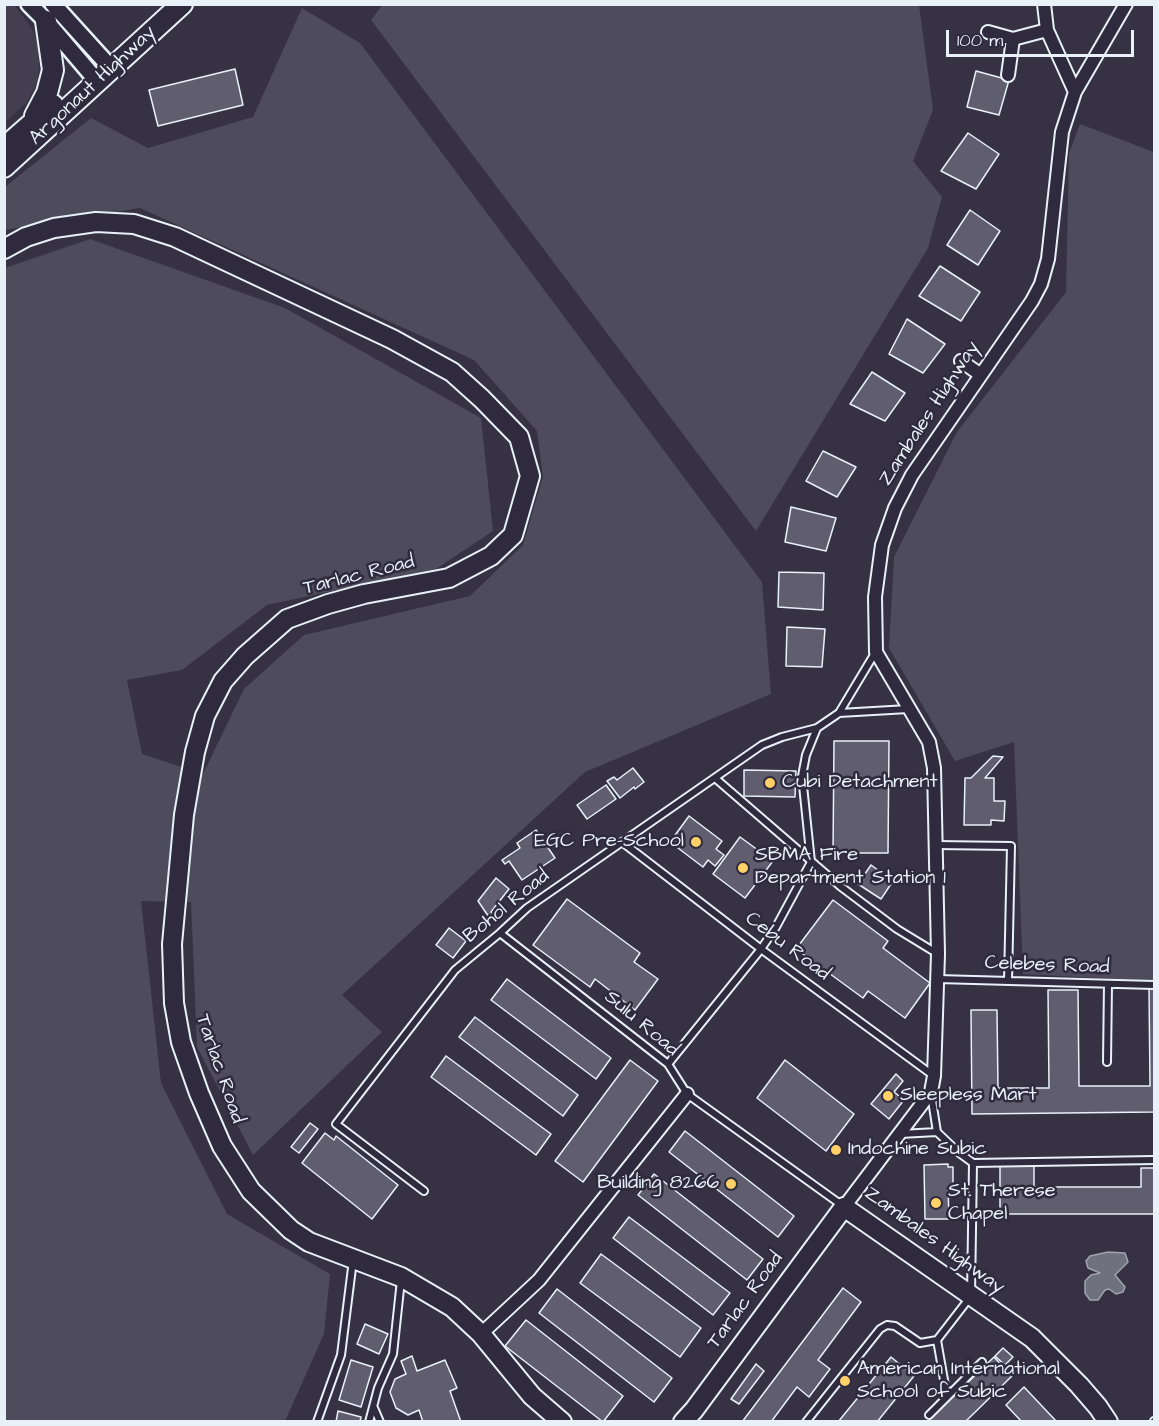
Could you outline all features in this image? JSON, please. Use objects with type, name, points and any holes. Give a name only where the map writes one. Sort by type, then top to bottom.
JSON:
[{"type":"main road","name":"Argonaut Highway","points":[[4,167],[164,4]]},
{"type":"main road","name":"Argonaut Highway","points":[[4,148],[182,4]]},
{"type":"main road","points":[[31,124],[47,93],[53,70],[49,13]]},
{"type":"main road","name":"Tarlac Road","points":[[4,249],[26,237],[54,228],[96,222],[134,224],[175,237],[392,339],[452,372],[519,437],[530,476],[513,535],[491,556],[449,578],[364,594],[327,604],[287,619],[244,656],[223,681],[205,716],[195,752],[182,827],[172,944],[174,1003],[182,1042],[199,1093],[222,1146],[236,1172],[251,1191],[291,1230],[309,1242],[401,1277],[452,1307],[481,1334],[532,1396],[562,1422]]},
{"type":"main road","name":"Tarlac Road","points":[[683,1422],[844,1207]]},
{"type":"main road","name":"Zambales Highway","points":[[844,1207],[1032,1338],[1079,1385],[1108,1422]]},
{"type":"street","points":[[29,4],[49,13],[100,70]]},
{"type":"street","points":[[1044,4],[1047,30],[1075,92]]},
{"type":"street","name":"Zambales Highway","points":[[844,1207],[931,1092],[934,1076],[938,954],[934,768],[929,742],[876,652],[875,597],[882,545],[895,508],[912,475],[1032,301],[1041,284],[1048,259],[1062,132],[1075,92],[1126,4]]},
{"type":"street","points":[[988,32],[1013,39],[1047,30]]},
{"type":"street","points":[[1008,75],[1013,39]]},
{"type":"street","points":[[961,361],[981,375]]},
{"type":"street","points":[[481,1334],[538,1280],[687,1094]]},
{"type":"lane","name":"Bohol Road","points":[[424,1191],[336,1124],[455,970],[527,908],[762,745],[817,728],[839,713],[876,652]]},
{"type":"lane","points":[[839,713],[909,709]]},
{"type":"lane","points":[[668,1064],[761,949],[776,927],[811,862],[802,776],[806,755],[817,728]]},
{"type":"lane","points":[[715,778],[811,862],[897,929],[938,954]]},
{"type":"lane","name":"Cebu Road","points":[[622,842],[761,949],[934,1076]]},
{"type":"lane","points":[[936,845],[1011,846],[1008,981]]},
{"type":"lane","name":"Sulu Road","points":[[500,933],[668,1064],[687,1094],[844,1207]]},
{"type":"lane","name":"Celebes Road","points":[[938,979],[1155,985]]},
{"type":"lane","points":[[1107,1062],[1108,984]]},
{"type":"lane","points":[[931,1092],[938,1132],[973,1163],[1155,1160]]},
{"type":"lane","points":[[899,1134],[938,1132]]},
{"type":"lane","points":[[806,1422],[880,1329],[895,1326],[920,1343],[937,1340],[971,1296],[973,1163]]},
{"type":"lane","points":[[317,1422],[341,1355],[353,1260]]},
{"type":"lane","points":[[369,1422],[378,1388],[393,1354],[401,1277]]},
{"type":"lane","points":[[937,1340],[947,1397]]},
{"type":"lane","points":[[929,1414],[982,1362]]},
{"type":"lane","points":[[374,1407],[380,1422]]},
{"type":"shaded area","points":[[5,4],[14,5],[33,30],[38,46],[39,68],[37,83],[27,102],[5,123]]},
{"type":"shaded area","points":[[383,4],[919,5],[933,110],[913,161],[942,197],[928,248],[756,531],[371,20]]},
{"type":"shaded area","points":[[302,8],[360,43],[762,582],[771,694],[585,772],[342,995],[382,1032],[253,1155],[197,1047],[191,902],[141,901],[161,1083],[227,1214],[330,1274],[324,1334],[285,1421],[5,1421],[5,268],[90,239],[285,308],[481,418],[493,531],[436,569],[267,605],[182,670],[127,680],[142,754],[203,774],[244,689],[304,635],[470,596],[523,545],[543,476],[537,431],[474,360],[140,208],[5,230],[5,187],[91,118],[148,148],[253,117]]},
{"type":"shaded area","points":[[1080,124],[1154,152],[1154,981],[1023,974],[1014,742],[955,761],[889,648],[894,557],[957,432],[1066,292],[1069,153]]},
{"type":"water","points":[[1108,1252],[1125,1253],[1128,1262],[1115,1275],[1125,1287],[1123,1292],[1116,1294],[1109,1289],[1105,1290],[1098,1300],[1090,1300],[1085,1293],[1085,1281],[1091,1275],[1100,1273],[1088,1268],[1086,1261],[1090,1256]]},
{"type":"building","points":[[235,69],[243,105],[158,126],[149,90]]},
{"type":"building","points":[[976,71],[1009,80],[999,115],[967,107]]},
{"type":"building","points":[[968,133],[999,154],[976,189],[941,171]]},
{"type":"building","points":[[970,210],[1000,231],[978,265],[947,245]]},
{"type":"building","points":[[940,266],[980,292],[961,321],[919,296]]},
{"type":"building","points":[[907,319],[945,344],[923,373],[889,354]]},
{"type":"building","points":[[872,372],[905,393],[885,421],[850,404]]},
{"type":"building","points":[[823,451],[856,467],[837,497],[806,481]]},
{"type":"building","points":[[791,507],[836,518],[826,551],[785,542]]},
{"type":"building","points":[[779,572],[824,573],[823,610],[778,607]]},
{"type":"building","points":[[787,627],[825,629],[822,667],[786,666]]},
{"type":"building","points":[[834,741],[889,741],[888,853],[833,853]]},
{"type":"building","points":[[993,756],[1003,757],[985,778],[994,778],[994,801],[1005,801],[1004,821],[991,820],[991,825],[964,825],[965,778],[971,778]]},
{"type":"building","points":[[633,768],[644,782],[620,798],[607,781],[614,777],[617,780]]},
{"type":"building","name":"Cubi Detachment","points":[[744,770],[796,771],[795,797],[744,796]]},
{"type":"building","points":[[606,785],[616,799],[587,819],[577,805]]},
{"type":"building","name":"EGC Pre-School","points":[[689,816],[722,841],[716,849],[724,855],[715,866],[708,860],[703,867],[670,842]]},
{"type":"building","points":[[536,830],[555,858],[522,880],[509,861],[505,864],[502,860],[520,848],[517,843]]},
{"type":"building","name":"SBMA Fire Department Station 1","points":[[740,837],[773,861],[745,898],[713,874]]},
{"type":"building","points":[[871,865],[893,881],[881,899],[858,884]]},
{"type":"building","points":[[496,878],[509,889],[491,912],[495,915],[491,920],[478,901]]},
{"type":"building","points":[[567,899],[640,953],[634,962],[658,979],[635,1010],[595,979],[590,987],[533,945]]},
{"type":"building","points":[[833,900],[888,941],[883,948],[930,983],[905,1018],[868,991],[863,998],[796,949]]},
{"type":"building","points":[[449,928],[466,941],[453,958],[436,945]]},
{"type":"building","points":[[507,979],[611,1058],[596,1079],[491,1000]]},
{"type":"building","points":[[1149,987],[1154,987],[1154,1112],[972,1114],[971,1010],[997,1010],[998,1088],[1049,1088],[1048,990],[1078,990],[1079,1086],[1150,1086]]},
{"type":"building","points":[[475,1017],[578,1095],[563,1116],[459,1037]]},
{"type":"building","points":[[446,1056],[551,1134],[536,1155],[431,1077]]},
{"type":"building","points":[[630,1060],[658,1081],[583,1182],[555,1161]]},
{"type":"building","points":[[785,1060],[854,1114],[826,1151],[757,1098]]},
{"type":"building","name":"Sleepless Mart","points":[[896,1074],[903,1081],[894,1092],[904,1100],[889,1119],[871,1104]]},
{"type":"building","points":[[310,1123],[318,1129],[299,1153],[291,1147]]},
{"type":"building","name":"Building 8266","points":[[685,1131],[794,1216],[778,1237],[669,1152]]},
{"type":"building","points":[[325,1133],[334,1140],[336,1136],[398,1185],[372,1219],[302,1163]]},
{"type":"building","name":"St. Therese Chapel","points":[[948,1164],[948,1167],[953,1167],[953,1186],[948,1186],[949,1219],[925,1219],[924,1165]]},
{"type":"building","points":[[1000,1166],[1034,1166],[1034,1187],[1141,1187],[1141,1168],[1154,1168],[1154,1214],[1000,1214]]},
{"type":"building","points":[[654,1174],[763,1259],[747,1280],[638,1195]]},
{"type":"building","points":[[629,1217],[730,1293],[713,1315],[613,1238]]},
{"type":"building","points":[[601,1254],[701,1328],[680,1357],[580,1283]]},
{"type":"building","points":[[843,1288],[861,1302],[818,1360],[830,1369],[809,1397],[797,1387],[771,1422],[742,1422]]},
{"type":"building","points":[[557,1289],[672,1378],[654,1402],[539,1313]]},
{"type":"building","points":[[526,1320],[623,1396],[603,1422],[505,1346]]},
{"type":"building","points":[[365,1324],[388,1334],[379,1354],[357,1344]]},
{"type":"building","points":[[1003,1348],[1013,1357],[1005,1365],[995,1356]]},
{"type":"building","points":[[412,1356],[417,1371],[445,1360],[457,1388],[450,1391],[461,1422],[423,1422],[419,1410],[408,1415],[396,1408],[390,1392],[395,1379],[406,1374],[401,1361]]},
{"type":"building","points":[[891,1357],[914,1376],[877,1422],[838,1422]]},
{"type":"building","points":[[994,1357],[1012,1376],[965,1422],[927,1422]]},
{"type":"building","points":[[351,1360],[373,1367],[361,1407],[339,1400]]},
{"type":"building","points":[[756,1364],[764,1371],[739,1404],[731,1399]]},
{"type":"building","points":[[1024,1387],[1057,1422],[1022,1422],[1006,1405]]},
{"type":"building","points":[[338,1411],[361,1417],[360,1422],[336,1422]]},
{"type":"place","name":"Cubi Detachment","points":[[770,783]]},
{"type":"place","name":"EGC Pre-School","points":[[696,842]]},
{"type":"place","name":"SBMA Fire Department Station 1","points":[[743,868]]},
{"type":"place","name":"Sleepless Mart","points":[[888,1096]]},
{"type":"place","name":"Indochine Subic","points":[[836,1150]]},
{"type":"place","name":"Building 8266","points":[[731,1184]]},
{"type":"place","name":"St. Therese Chapel","points":[[936,1203]]},
{"type":"place","name":"American International School of Subic","points":[[845,1381]]}]
